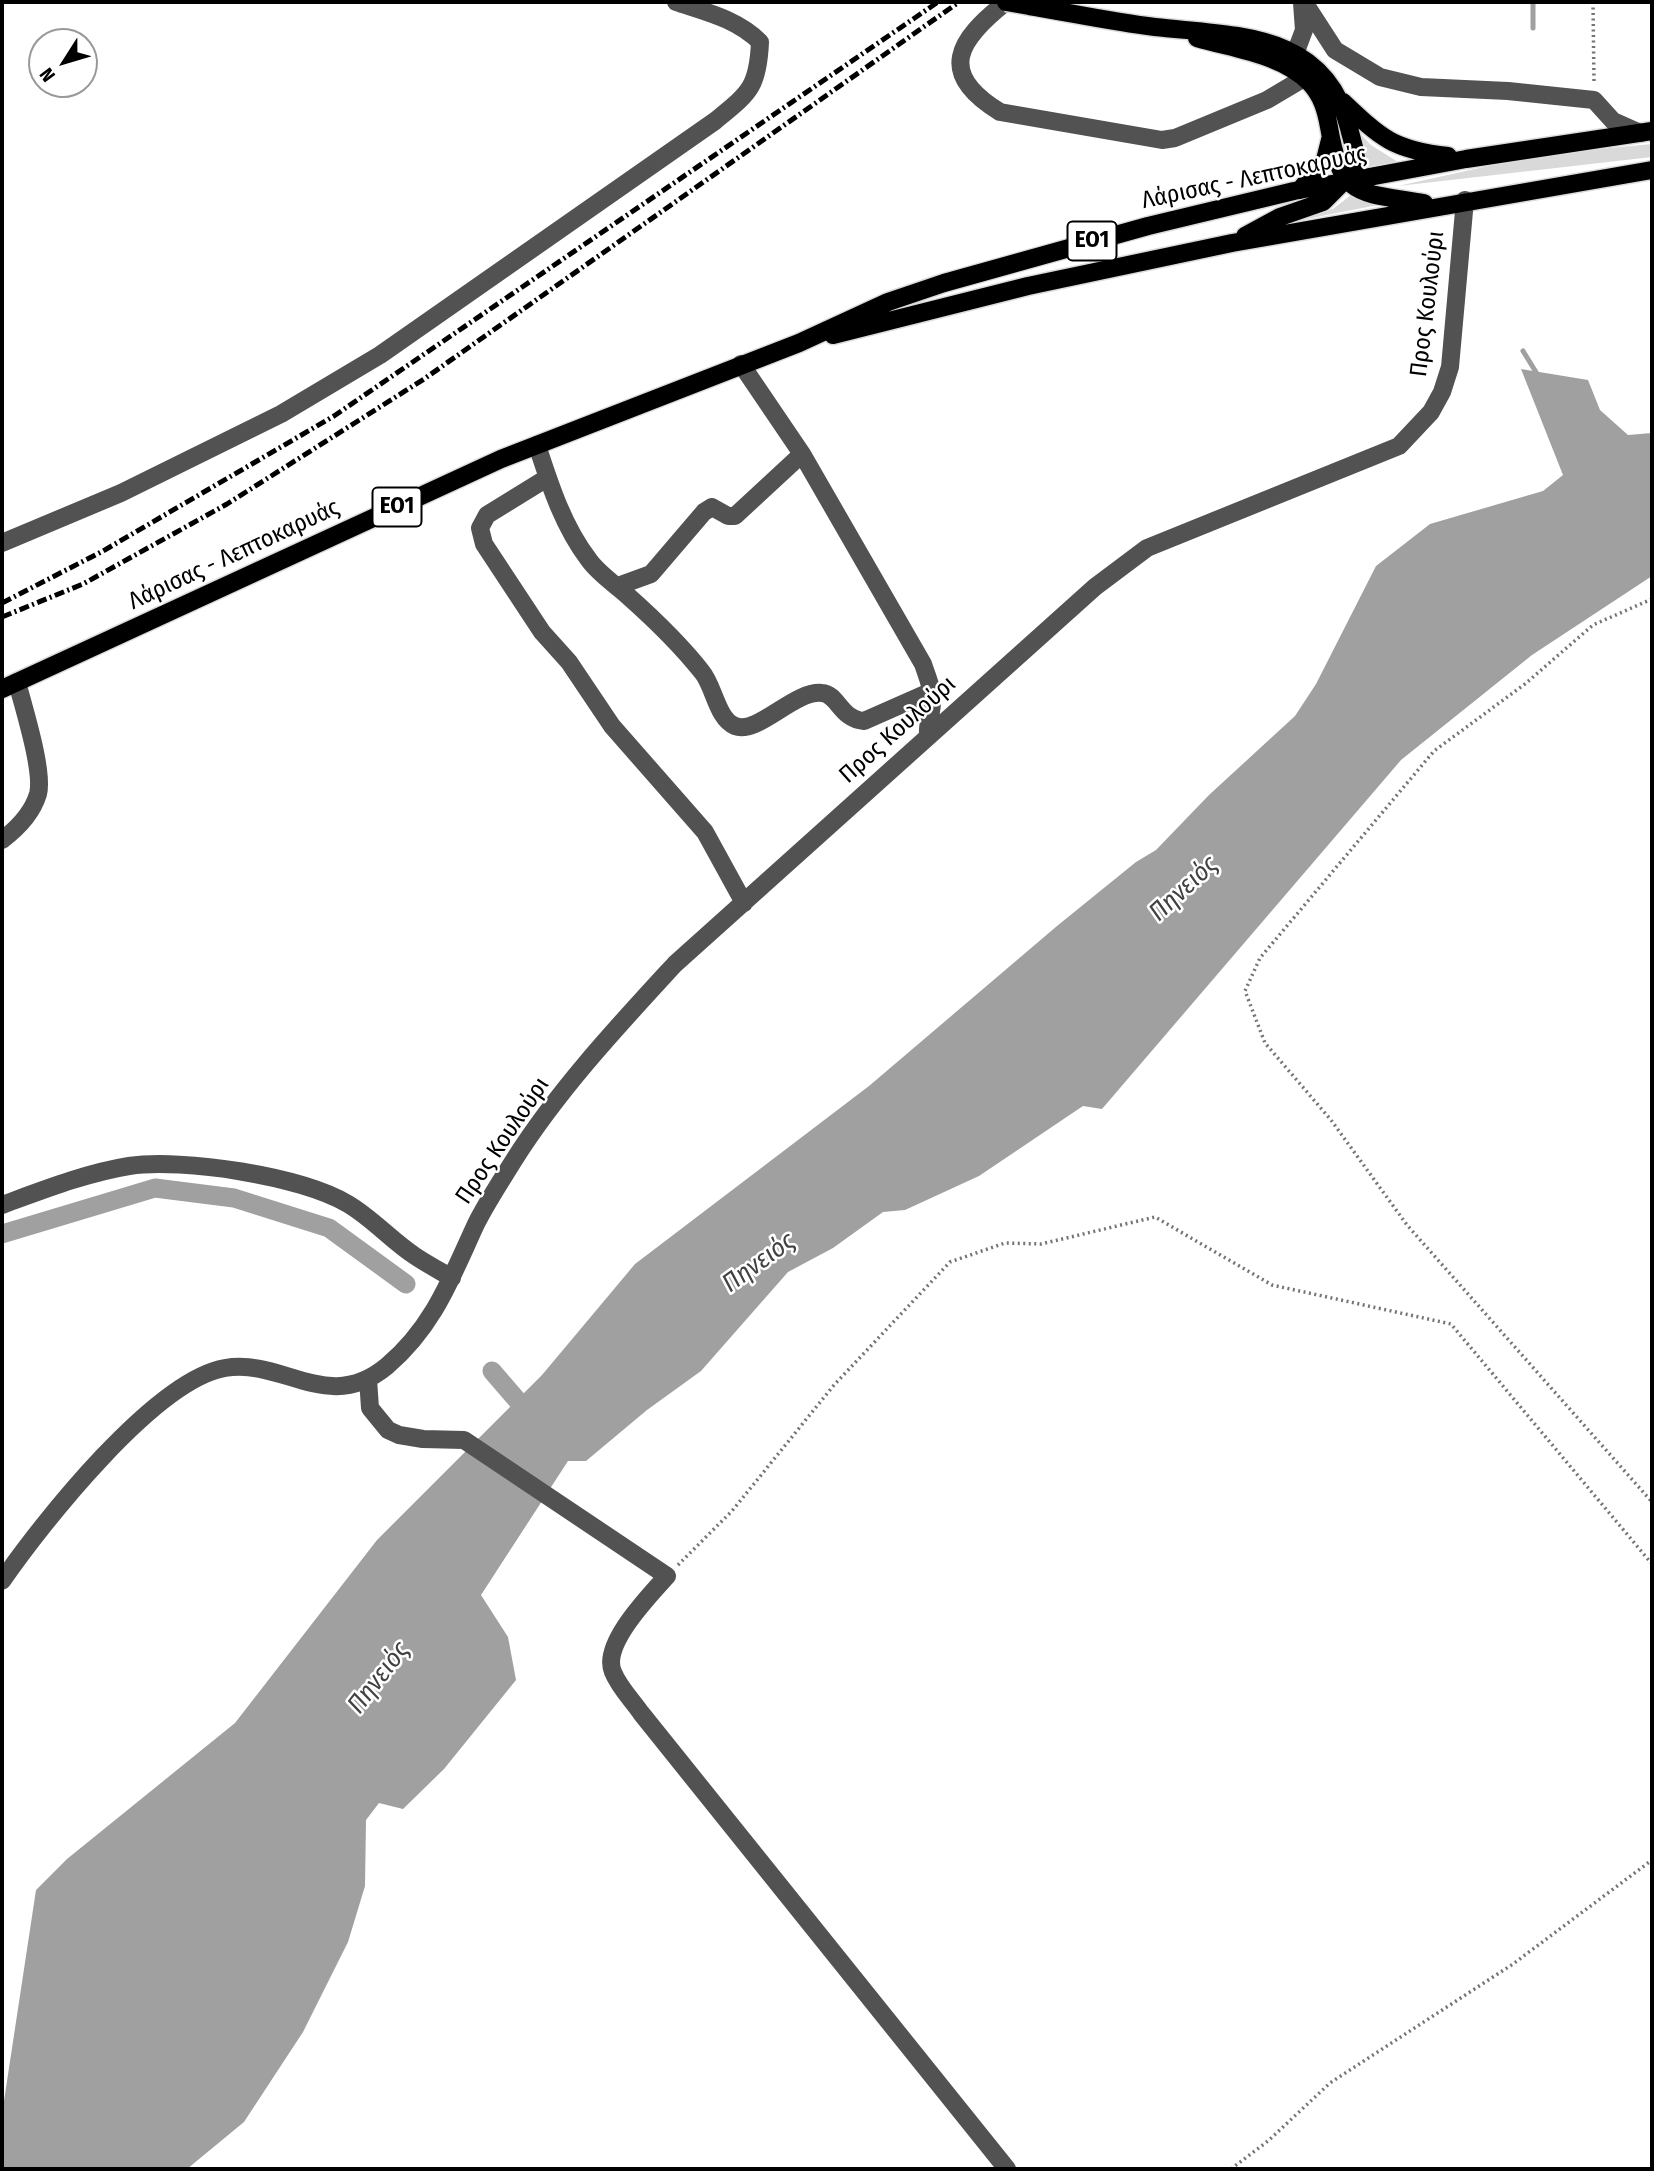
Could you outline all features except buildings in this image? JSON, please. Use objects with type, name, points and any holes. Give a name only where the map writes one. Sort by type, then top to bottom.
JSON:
[{"type":"main road","points":[[1006,2],[1153,26],[1232,33],[1295,54],[1326,77],[1342,102],[1391,144],[1411,152],[1465,159]]},
{"type":"main road","points":[[1153,26],[1259,55],[1280,63],[1304,78],[1320,97],[1340,173],[1347,182],[1362,191],[1436,205]]},
{"type":"main road","points":[[1233,243],[1280,217],[1317,205],[1347,182],[1357,164],[1342,102]]},
{"type":"main road","name":"Λάρισας - Λεπτοκαρυάς","points":[[799,343],[888,302],[982,271],[1148,226],[1300,190],[1465,159],[1646,132]]},
{"type":"main road","points":[[1300,190],[1325,160],[1330,134]]},
{"type":"main road","name":"Λάρισας - Λεπτοκαρυάς","points":[[9,685],[537,445],[741,363],[799,343],[1028,286],[1233,243],[1436,205],[1652,170]]},
{"type":"street","points":[[2,543],[121,494],[303,401],[380,355],[715,121],[746,95],[758,72],[760,42],[747,29],[725,18],[676,2]]},
{"type":"street","points":[[1006,2],[969,34],[960,59],[963,78],[984,102],[1000,112],[1162,140],[1175,138],[1267,100],[1304,78]]},
{"type":"street","points":[[1295,54],[1304,30],[1303,2]]},
{"type":"street","points":[[1303,2],[1335,50],[1380,77],[1421,87],[1508,91],[1594,100],[1613,121],[1646,132]]},
{"type":"street","name":"Προς Κουλούρι","points":[[2,1581],[61,1502],[94,1465],[146,1417],[204,1375],[227,1368],[243,1367],[322,1387],[344,1386],[368,1379],[394,1360],[423,1330],[452,1278],[482,1213],[534,1129],[611,1034],[667,972],[1095,587],[1147,548],[1265,498],[1384,454],[1415,432],[1442,393],[1450,367],[1465,200]]},
{"type":"street","points":[[741,363],[802,454],[911,641],[932,691],[932,706],[927,722],[928,735]]},
{"type":"street","points":[[537,445],[555,500],[590,561],[687,654],[705,676],[730,723],[739,727],[749,726],[799,698],[822,693],[830,696],[843,714],[854,720],[864,721],[932,691]]},
{"type":"street","points":[[618,586],[651,574],[704,512],[712,507],[728,516],[735,516],[802,454]]},
{"type":"street","points":[[547,478],[487,515],[480,528],[484,544],[542,632],[569,662],[612,726],[705,832],[744,903]]},
{"type":"street","points":[[2,840],[20,827],[38,792],[32,738],[9,685]]},
{"type":"street","points":[[2,1205],[53,1186],[130,1166],[189,1165],[250,1174],[313,1189],[347,1204],[415,1256],[452,1278]]},
{"type":"street","points":[[368,1379],[370,1408],[388,1430],[399,1435],[423,1439],[464,1440],[667,1576],[632,1617],[610,1655],[612,1672],[641,1713],[1007,2169]]},
{"type":"path","points":[[1593,2],[1594,100]]},
{"type":"path","points":[[1652,599],[1593,625],[1525,684],[1434,751],[1260,958],[1245,991],[1265,1043],[1331,1120],[1407,1225],[1652,1503]]},
{"type":"path","points":[[667,1576],[732,1511],[834,1385],[950,1262],[1005,1243],[1041,1244],[1155,1217],[1272,1285],[1451,1324],[1652,1564]]},
{"type":"path","points":[[1231,2169],[1268,2141],[1330,2083],[1513,1964],[1652,1860]]},
{"type":"shaded area","points":[[1356,129],[1371,145],[1398,162],[1365,167]]},
{"type":"shaded area","points":[[1652,144],[1652,157],[1398,186],[1538,155]]},
{"type":"shaded area","points":[[1351,195],[1388,203],[1296,221],[1295,218],[1333,209]]},
{"type":"water","name":"Πηνειός","points":[[1521,369],[1588,380],[1600,410],[1628,435],[1652,433],[1652,576],[1532,655],[1401,760],[1102,1109],[1083,1106],[979,1176],[905,1210],[883,1212],[833,1248],[788,1272],[701,1371],[647,1410],[586,1461],[568,1461],[481,1595],[508,1637],[516,1680],[444,1769],[403,1809],[379,1803],[366,1820],[365,1886],[348,1942],[303,2032],[244,2122],[187,2169],[2,2169],[2,2114],[36,1890],[67,1859],[235,1723],[377,1540],[542,1375],[635,1264],[869,1086],[1057,926],[1136,862],[1156,850],[1209,795],[1295,716],[1316,684],[1376,566],[1430,524],[1543,491],[1563,475]]},
{"type":"waterway","points":[[1533,2],[1533,28]]},
{"type":"waterway","points":[[1523,351],[1539,377]]},
{"type":"waterway","points":[[2,1234],[155,1188],[234,1198],[329,1228],[406,1284]]},
{"type":"waterway","points":[[492,1371],[517,1400]]},
{"type":"railway","points":[[2,603],[103,551],[334,416],[938,2]]},
{"type":"railway","points":[[2,617],[83,584],[227,504],[424,379],[959,2]]}]
